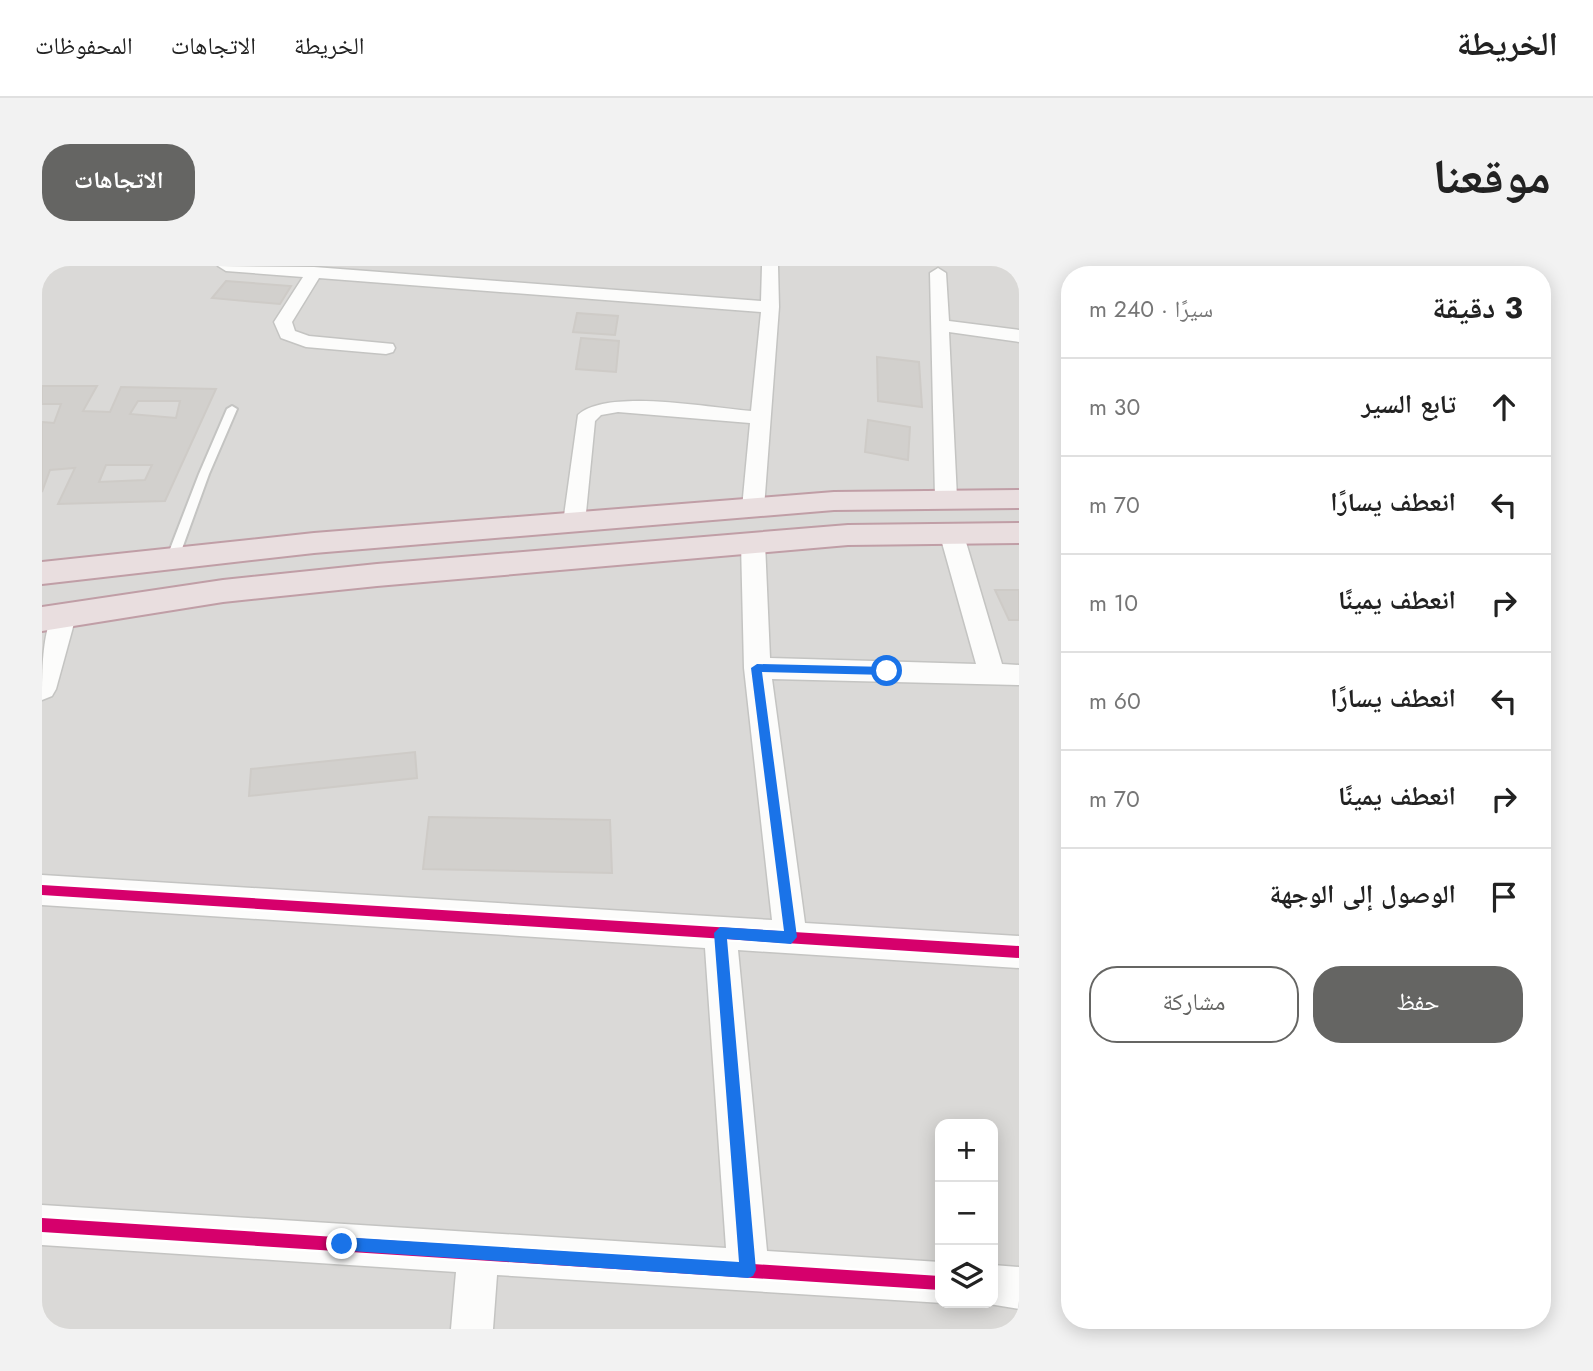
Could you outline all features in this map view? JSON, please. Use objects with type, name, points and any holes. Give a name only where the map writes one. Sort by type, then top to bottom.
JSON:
[{"type":"highway","points":[[42,573],[173,557],[798,504],[946,498],[1019,499]]},
{"type":"highway","points":[[895,532],[876,521],[874,516],[879,507],[946,498]]},
{"type":"highway","points":[[753,543],[820,522],[816,510],[798,504]]},
{"type":"highway","points":[[52,618],[301,582],[895,532],[1019,533]]},
{"type":"street","points":[[226,266],[314,272],[358,271],[770,307]]},
{"type":"street","points":[[506,286],[513,266]]},
{"type":"street","points":[[753,508],[770,307],[770,266]]},
{"type":"street","points":[[314,272],[283,321],[286,334],[306,341],[386,348]]},
{"type":"street","points":[[937,273],[942,326],[946,498]]},
{"type":"street","points":[[942,326],[1019,337]]},
{"type":"street","points":[[574,523],[585,419],[596,410],[618,406],[761,418]]},
{"type":"street","points":[[757,668],[1005,674],[951,532]]},
{"type":"street","points":[[753,543],[757,668],[791,937]]},
{"type":"street","points":[[42,689],[52,618]]},
{"type":"street","points":[[42,890],[1019,952]]},
{"type":"street","points":[[720,933],[748,1270]]},
{"type":"street","points":[[42,1225],[935,1283]]},
{"type":"street","points":[[472,1329],[478,1253]]},
{"type":"street","points":[[998,1286],[1019,1288]]},
{"type":"lane","points":[[173,557],[232,409]]},
{"type":"shaded area","points":[[42,266],[1019,266],[1019,1329],[42,1329]]},
{"type":"building","points":[[226,281],[291,286],[280,304],[212,298]]},
{"type":"building","points":[[577,313],[618,316],[615,335],[573,332]]},
{"type":"building","points":[[581,338],[619,341],[616,372],[576,369]]},
{"type":"building","points":[[877,357],[919,362],[922,407],[878,401]]},
{"type":"building","points":[[42,386],[97,386],[83,411],[110,412],[121,387],[216,389],[165,501],[58,504],[75,468],[50,470],[42,492],[42,422],[54,423],[61,404],[42,404]],"holes":[[[138,401],[180,401],[176,418],[130,414]],[[106,465],[152,465],[145,480],[99,482]]]},
{"type":"building","points":[[868,420],[910,427],[908,460],[865,452]]},
{"type":"building","points":[[995,590],[1019,590],[1019,620],[1009,620]]},
{"type":"building","points":[[415,752],[417,778],[249,796],[251,769]]},
{"type":"building","points":[[429,817],[610,820],[612,873],[423,869]]},
{"type":"cycle path","points":[[42,890],[1019,952]]},
{"type":"cycle path","points":[[42,1225],[935,1283]]},
{"type":"route","points":[[342,1244],[748,1270],[720,933],[791,937],[757,668],[887,671]]}]
